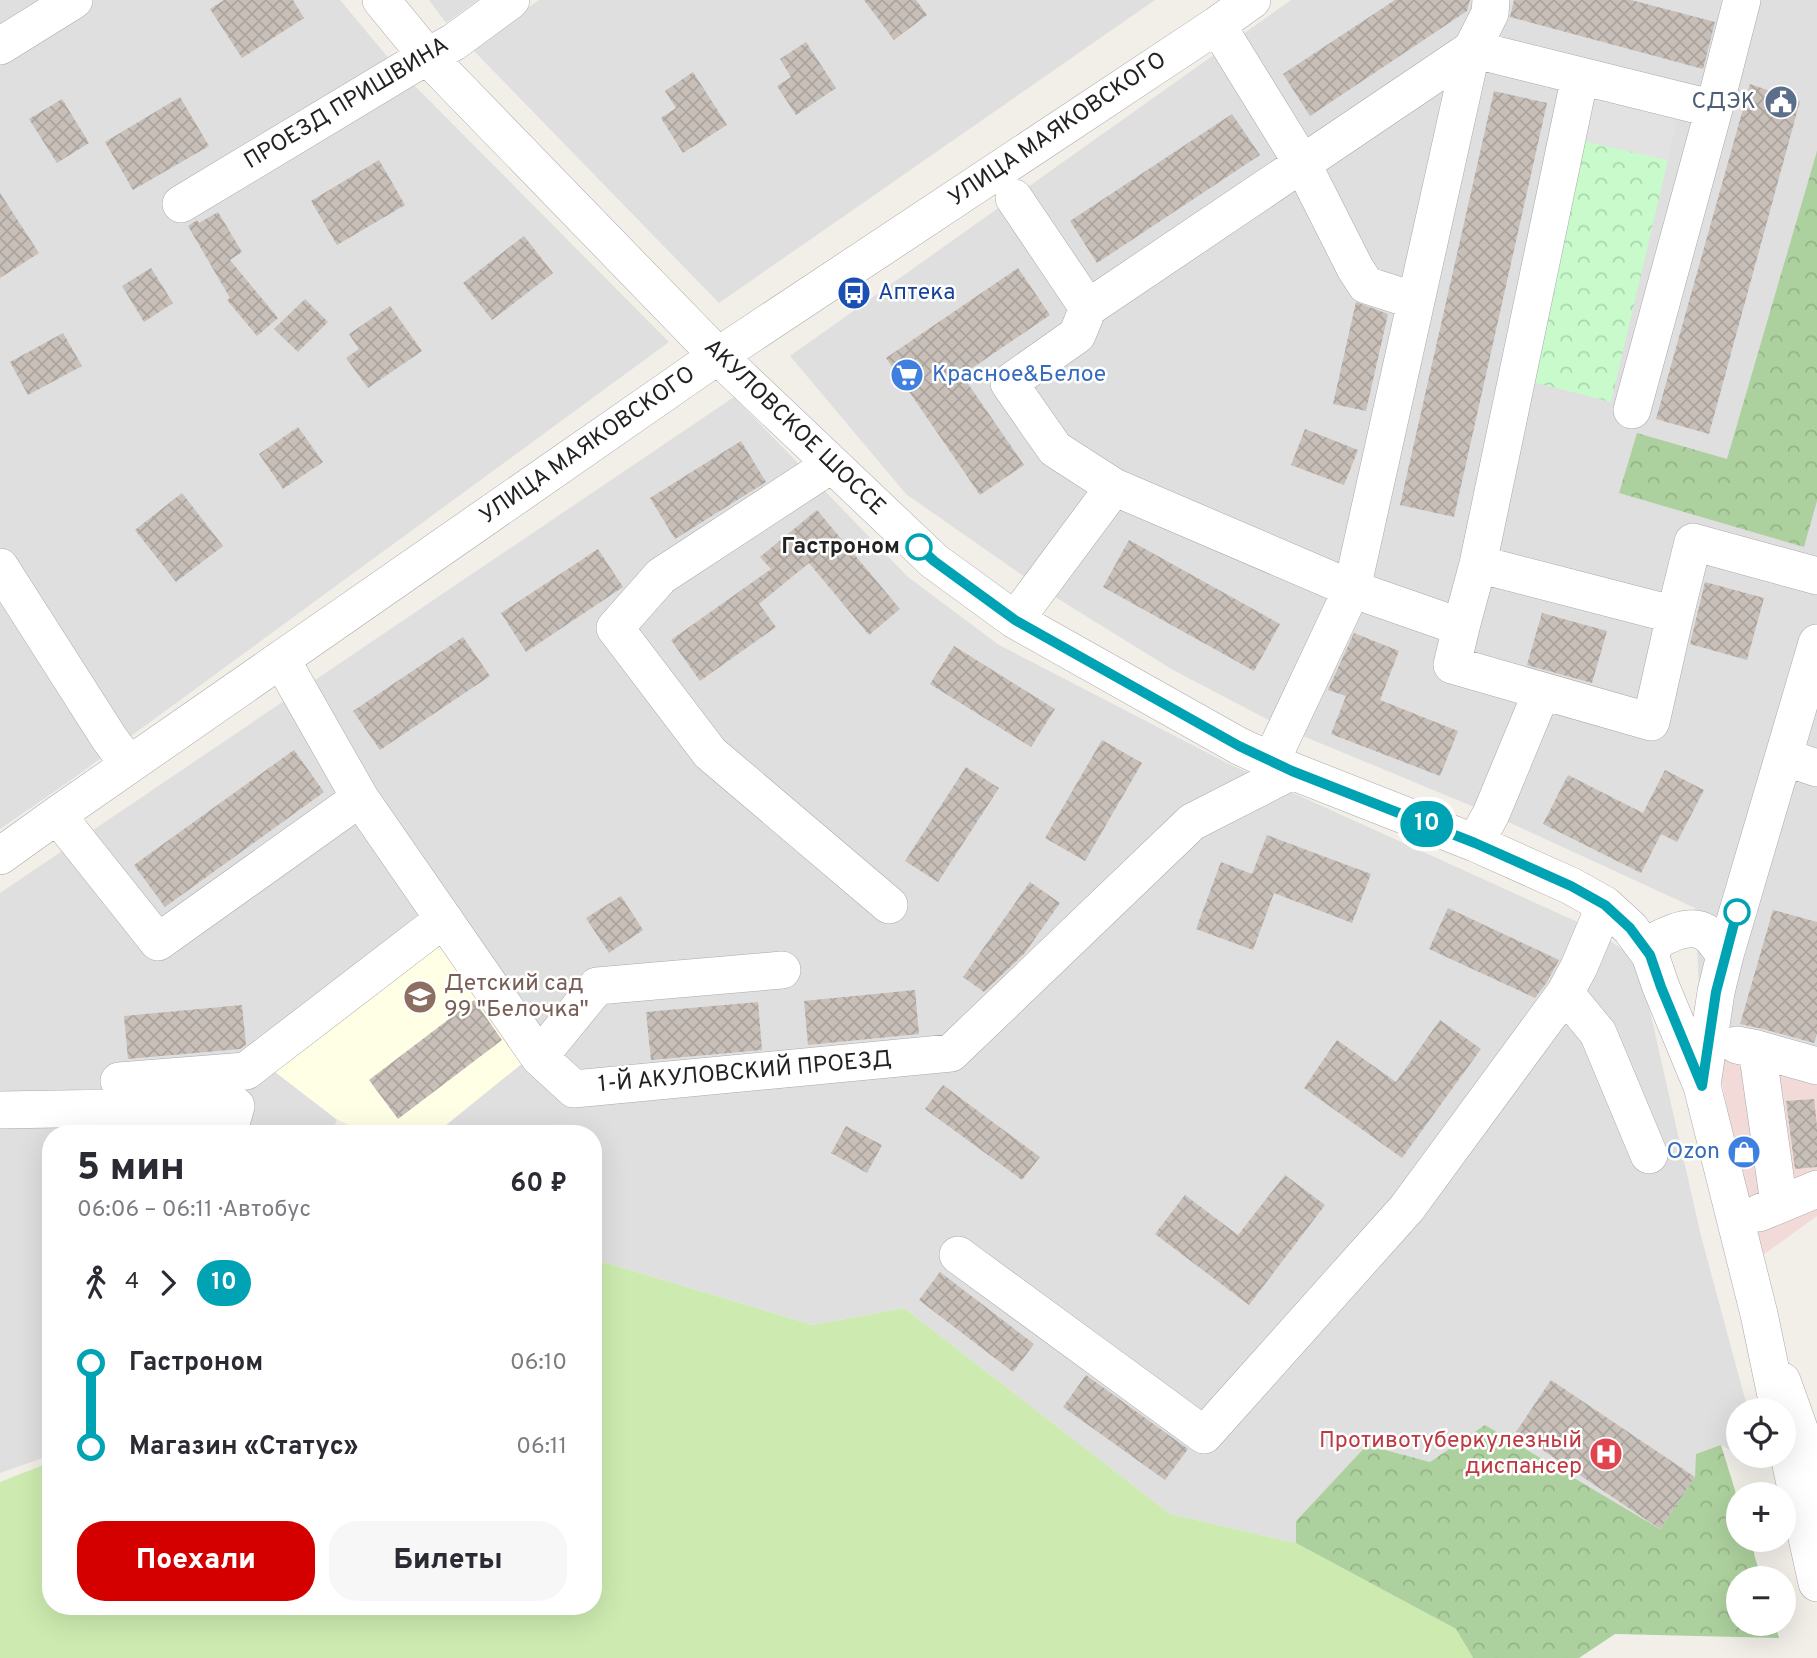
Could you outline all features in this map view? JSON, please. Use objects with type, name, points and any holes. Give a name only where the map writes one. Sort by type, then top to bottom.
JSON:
[{"type":"street","points":[[0,46],[74,0]]},
{"type":"street","name":"АКУЛОВСКОЕ ШОССЕ","points":[[381,0],[426,56],[718,356],[934,561],[1015,620],[1239,746],[1282,766],[1475,843],[1571,886],[1605,905],[1630,928],[1655,971],[1702,1086],[1759,1314],[1776,1398]]},
{"type":"street","name":"ПРОЕЗД ПРИШВИНА","points":[[181,204],[426,56],[454,42],[511,0]]},
{"type":"street","name":"УЛИЦА МАЯКОВСКОГО","points":[[0,856],[718,356],[1252,0]]},
{"type":"street","points":[[1282,766],[1352,589],[1472,49],[1490,13],[1491,0]]},
{"type":"street","points":[[1632,410],[1742,0]]},
{"type":"street","points":[[1217,25],[1302,163],[1366,285],[1416,301]]},
{"type":"street","points":[[1461,627],[1352,589],[1114,487],[1055,449],[1009,383],[1077,335],[1088,308],[1472,49],[1714,109]]},
{"type":"street","points":[[1580,76],[1478,564],[1452,665],[1651,722],[1693,542],[1817,576]]},
{"type":"street","points":[[1013,198],[1088,308]]},
{"type":"street","points":[[832,464],[661,576],[615,628],[710,753],[890,905]]},
{"type":"street","points":[[1015,620],[1114,487]]},
{"type":"street","points":[[1478,564],[1675,615]]},
{"type":"street","points":[[0,567],[129,765]]},
{"type":"street","points":[[1702,1086],[1716,992],[1760,833],[1801,763],[1817,643]]},
{"type":"street","name":"1-Й АКУЛОВСКИЙ ПРОЕЗД","points":[[281,659],[360,798],[539,1057],[574,1089],[951,1053],[1192,822],[1282,766]]},
{"type":"street","points":[[1475,843],[1491,814],[1542,691]]},
{"type":"street","points":[[57,815],[158,942],[360,798]]},
{"type":"street","points":[[958,1255],[1204,1435],[1407,1209],[1564,993],[1605,905]]},
{"type":"street","points":[[119,1081],[246,1072],[444,919]]},
{"type":"street","points":[[1716,992],[1689,1000],[1675,997],[1655,971],[1657,940],[1681,929],[1697,930],[1709,934],[1725,956]]},
{"type":"street","points":[[539,1057],[597,986],[782,970]]},
{"type":"street","points":[[1564,993],[1598,1033],[1649,1154]]},
{"type":"street","points":[[1708,1040],[1757,1049],[1817,1066]]},
{"type":"street","points":[[1757,1049],[1779,1204]]},
{"type":"street","points":[[0,1110],[236,1106],[231,1125]]},
{"type":"street","points":[[1736,1223],[1817,1189]]},
{"type":"street","name":"АКУЛОВСКОЕ ШОССЕ","points":[[1759,1314],[1817,1479]]},
{"type":"street","points":[[1772,1351],[1790,1387],[1817,1419]]},
{"type":"street","points":[[1791,1468],[1817,1583]]},
{"type":"shaded area","points":[[0,0],[340,0],[396,67],[669,342],[67,783],[0,829]]},
{"type":"shaded area","points":[[429,0],[478,0],[446,23]]},
{"type":"shaded area","points":[[539,0],[1155,0],[719,303],[471,48]]},
{"type":"shaded area","points":[[1291,0],[1817,0],[1817,1064],[1701,1029],[1695,908],[1491,814],[1286,729],[1173,670],[1039,587],[906,494],[790,356]]},
{"type":"shaded area","points":[[1580,76],[1681,101],[1668,160],[1567,137]]},
{"type":"shaded area","points":[[734,397],[908,577],[999,645],[1227,763],[1591,928],[1625,951],[1642,976],[1701,1236],[1745,1398],[1726,1398],[1726,1448],[1721,1445],[1695,1477],[1660,1529],[1485,1426],[1430,1462],[1367,1445],[1296,1521],[1296,1543],[1170,1514],[904,1308],[813,1325],[602,1262],[602,1125],[349,1125],[337,1119],[335,1125],[42,1125],[42,1458],[0,1473],[0,893]]},
{"type":"shaded area","name":"Детский сад 99 \"Белочка\"","points":[[438,937],[529,1058],[446,1125],[349,1125],[336,1119],[266,1065]]},
{"type":"shaded area","points":[[1716,1051],[1817,1081],[1817,1216],[1756,1260]]},
{"type":"green space","points":[[1567,137],[1668,160],[1611,402],[1517,378]]},
{"type":"green space","points":[[1817,151],[1817,501],[1804,547],[1619,493],[1637,433],[1727,459]]},
{"type":"green space","points":[[602,1262],[813,1325],[904,1308],[1170,1514],[1296,1543],[1456,1629],[1473,1658],[0,1658],[0,1482],[42,1466],[42,1615],[602,1615]]},
{"type":"green space","points":[[1485,1425],[1660,1529],[1695,1477],[1696,1454],[1721,1445],[1732,1482],[1726,1482],[1726,1552],[1753,1552],[1758,1566],[1726,1566],[1726,1636],[1779,1638],[1615,1634],[1579,1658],[1473,1658],[1456,1629],[1296,1543],[1296,1521],[1367,1445],[1430,1462]]},
{"type":"building","points":[[224,0],[293,0],[304,18],[242,58],[210,9]]},
{"type":"building","points":[[864,0],[916,0],[927,15],[894,40]]},
{"type":"building","points":[[1395,0],[1470,0],[1467,11],[1310,116],[1283,74]]},
{"type":"building","points":[[1514,0],[1631,0],[1715,22],[1703,69],[1510,17]]},
{"type":"building","points":[[806,42],[836,88],[796,115],[777,86],[791,77],[780,59]]},
{"type":"building","points":[[693,72],[727,125],[683,153],[661,118],[676,108],[665,91]]},
{"type":"building","points":[[1750,84],[1800,101],[1709,434],[1656,419]]},
{"type":"building","points":[[1494,91],[1547,103],[1454,517],[1400,505]]},
{"type":"building","points":[[180,97],[209,146],[133,190],[105,142]]},
{"type":"building","points":[[62,99],[89,143],[57,163],[29,119]]},
{"type":"building","points":[[1232,114],[1260,155],[1097,263],[1070,221]]},
{"type":"building","points":[[379,160],[405,205],[337,245],[311,201]]},
{"type":"building","points":[[0,193],[39,253],[0,278]]},
{"type":"building","points":[[218,212],[242,252],[230,260],[278,318],[257,336],[227,300],[230,298],[188,226]]},
{"type":"building","points":[[524,236],[553,273],[492,320],[463,283]]},
{"type":"building","points":[[151,268],[173,303],[144,322],[122,286]]},
{"type":"building","points":[[1018,268],[1050,315],[962,375],[1024,465],[980,495],[886,358]]},
{"type":"building","points":[[305,299],[328,322],[298,352],[274,329]]},
{"type":"building","points":[[1356,302],[1388,314],[1366,411],[1333,404]]},
{"type":"building","points":[[390,306],[422,351],[368,388],[346,358],[359,349],[349,334]]},
{"type":"building","points":[[63,333],[82,366],[28,395],[10,362]]},
{"type":"building","points":[[298,427],[323,462],[283,489],[259,454]]},
{"type":"building","points":[[1305,429],[1358,450],[1344,485],[1291,465]]},
{"type":"building","points":[[741,441],[766,482],[675,539],[650,498]]},
{"type":"building","points":[[182,493],[223,546],[176,582],[135,530]]},
{"type":"building","points":[[817,510],[900,609],[869,635],[809,563],[759,604],[776,627],[700,681],[671,640],[771,569],[760,557]]},
{"type":"building","points":[[1129,540],[1280,624],[1254,671],[1103,587]]},
{"type":"building","points":[[598,549],[623,587],[526,652],[501,613]]},
{"type":"building","points":[[1705,582],[1764,598],[1747,660],[1690,644]]},
{"type":"building","points":[[1542,613],[1607,631],[1592,683],[1527,665]]},
{"type":"building","points":[[1354,633],[1399,651],[1380,700],[1458,731],[1440,776],[1331,734],[1346,696],[1328,690]]},
{"type":"building","points":[[463,637],[490,676],[380,750],[353,711]]},
{"type":"building","points":[[954,646],[1055,709],[1031,747],[930,684]]},
{"type":"building","points":[[1102,740],[1142,763],[1085,861],[1045,838]]},
{"type":"building","points":[[294,750],[324,792],[165,907],[134,865]]},
{"type":"building","points":[[966,767],[999,788],[938,882],[905,861]]},
{"type":"building","points":[[1665,770],[1704,790],[1677,842],[1661,834],[1641,873],[1543,824],[1568,775],[1643,813]]},
{"type":"building","points":[[1267,835],[1371,874],[1352,923],[1274,893],[1253,950],[1196,929],[1221,862],[1252,874]]},
{"type":"building","points":[[1030,882],[1060,903],[1024,954],[984,992],[963,977]]},
{"type":"building","points":[[621,896],[643,930],[609,953],[586,918]]},
{"type":"building","points":[[1448,908],[1559,960],[1535,998],[1429,949]]},
{"type":"building","points":[[1773,910],[1817,922],[1817,1034],[1814,1043],[1740,1024]]},
{"type":"building","points":[[915,990],[919,1034],[808,1045],[804,1001]]},
{"type":"building","points":[[474,1000],[502,1040],[398,1119],[369,1080]]},
{"type":"building","points":[[758,1002],[762,1050],[651,1060],[646,1012]]},
{"type":"building","points":[[242,1005],[246,1045],[240,1049],[128,1059],[124,1016]]},
{"type":"building","points":[[1440,1020],[1481,1049],[1402,1158],[1304,1088],[1337,1040],[1396,1082]]},
{"type":"building","points":[[943,1085],[1040,1157],[1022,1180],[925,1109]]},
{"type":"building","points":[[1814,1099],[1817,1167],[1795,1169],[1786,1101]]},
{"type":"building","points":[[846,1126],[882,1145],[867,1173],[831,1153]]},
{"type":"building","points":[[1285,1175],[1325,1205],[1249,1305],[1155,1234],[1185,1195],[1238,1235]]},
{"type":"building","points":[[940,1272],[1034,1344],[1013,1372],[919,1300]]},
{"type":"building","points":[[1086,1375],[1188,1449],[1165,1480],[1063,1407]]},
{"type":"building","name":"Противотуберкулезный диспансер","points":[[1551,1380],[1695,1477],[1660,1529],[1516,1432]]},
{"type":"bus line","name":"10","points":[[919,547],[1015,620],[1239,746],[1292,771],[1475,843],[1571,886],[1605,905],[1630,928],[1650,955],[1702,1086],[1716,992],[1737,912]]},
{"type":"place","name":"СДЭК","points":[[1781,102]]},
{"type":"place","name":"Аптека","points":[[854,293]]},
{"type":"place","name":"Красное&Белое","points":[[907,375]]},
{"type":"place","name":"Гастроном","points":[[919,547]]},
{"type":"place","name":"Детский сад 99 \"Белочка\"","points":[[420,997]]},
{"type":"place","name":"Ozon","points":[[1744,1152]]},
{"type":"place","name":"Противотуберкулезный диспансер","points":[[1606,1454]]}]
